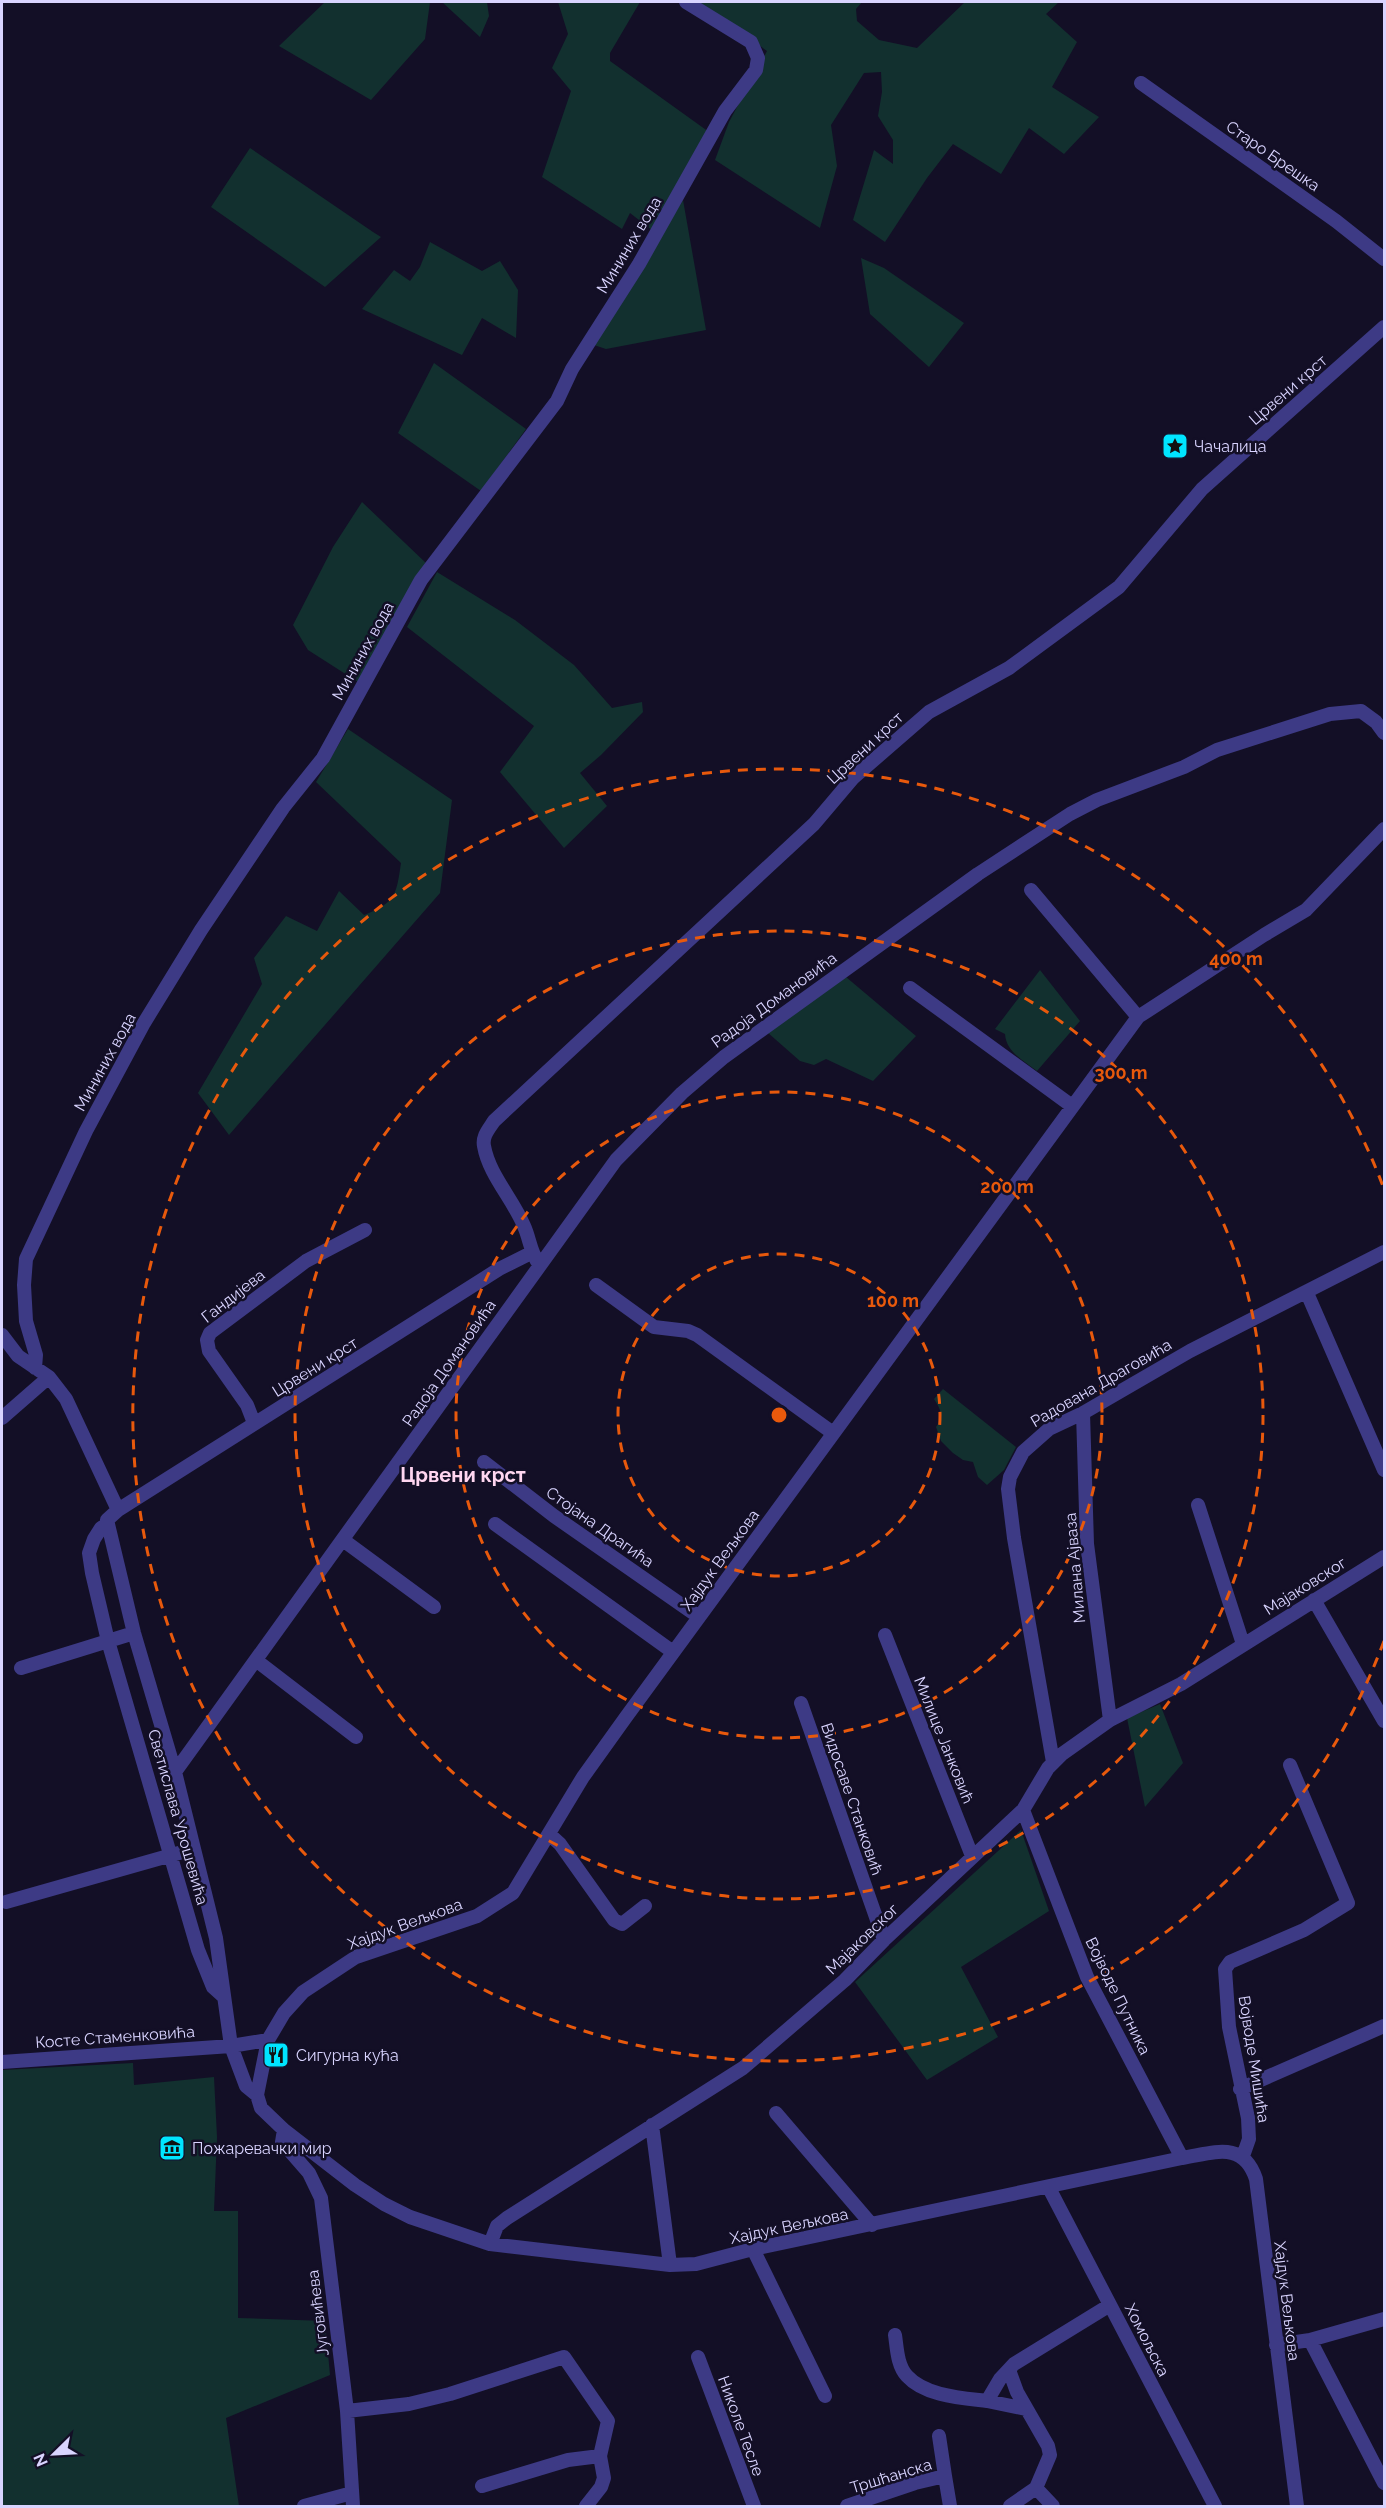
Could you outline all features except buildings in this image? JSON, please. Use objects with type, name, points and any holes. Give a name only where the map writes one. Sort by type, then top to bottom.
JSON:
[{"type":"street","name":"Мининих вода","points":[[35,1368],[36,1355],[26,1321],[24,1285],[26,1259],[86,1131],[144,1023],[201,930],[277,817],[323,758],[421,580],[557,401],[572,369],[639,264],[725,111],[756,70],[758,58],[751,42],[686,2]]},
{"type":"street","name":"Старо Брешка","points":[[1141,83],[1336,221],[1384,259]]},
{"type":"street","name":"Црвени крст","points":[[118,1510],[499,1269],[535,1259],[525,1227],[491,1167],[486,1153],[484,1137],[494,1121],[814,824],[853,778],[904,732],[928,712],[1009,668],[1119,587],[1202,489],[1384,327]]},
{"type":"street","name":"Радоја Домановића","points":[[174,1772],[343,1540],[535,1259],[616,1160],[690,1086],[724,1057],[784,1013],[1025,842],[1097,800],[1184,767],[1217,750],[1330,714],[1360,711],[1376,722],[1384,733]]},
{"type":"street","name":"Хајдук Вељкова","points":[[1297,2506],[1256,2179],[1251,2166],[1243,2157],[1224,2151],[1182,2158],[753,2249],[696,2264],[670,2265],[490,2244],[442,2230],[384,2204],[284,2130],[261,2108],[257,2095],[268,2040],[284,2013],[303,1992],[348,1962],[477,1916],[513,1893],[583,1777],[1138,1017],[1306,910],[1384,829]]},
{"type":"street","points":[[1031,890],[1138,1017]]},
{"type":"street","points":[[910,988],[1072,1106]]},
{"type":"street","name":"Гандијева","points":[[254,1423],[248,1405],[209,1351],[207,1340],[210,1333],[306,1261],[365,1230]]},
{"type":"street","name":"Радована Драговића","points":[[1053,1762],[1014,1538],[1008,1489],[1013,1470],[1031,1443],[1049,1430],[1190,1351],[1384,1252]]},
{"type":"street","points":[[596,1285],[654,1327],[688,1331],[697,1335],[833,1433]]},
{"type":"street","points":[[1307,1293],[1384,1470]]},
{"type":"street","points":[[2,1335],[18,1356],[49,1377],[66,1399],[79,1421],[118,1510]]},
{"type":"street","points":[[2,1418],[49,1377]]},
{"type":"street","name":"Милана Ајваза","points":[[1083,1413],[1087,1544],[1110,1720]]},
{"type":"street","name":"Стојана Драгића","points":[[484,1462],[554,1516],[699,1617]]},
{"type":"street","points":[[1198,1505],[1243,1644]]},
{"type":"street","name":"Светислава Урошевића","points":[[118,1510],[111,1514],[107,1524],[94,1539],[89,1553],[108,1641],[208,1978],[213,1987],[223,1996]]},
{"type":"street","name":"Светислава Урошевића","points":[[107,1524],[134,1634],[174,1772],[220,1957],[223,1996],[231,2046],[246,2086],[257,2095]]},
{"type":"street","points":[[495,1524],[673,1652]]},
{"type":"street","points":[[343,1540],[434,1607]]},
{"type":"street","name":"Мајаковског","points":[[490,2244],[497,2226],[507,2218],[743,2068],[844,1980],[1023,1810],[1053,1762],[1110,1720],[1182,1684],[1384,1557]]},
{"type":"street","points":[[1314,1600],[1384,1721]]},
{"type":"street","points":[[21,1668],[134,1634]]},
{"type":"street","name":"Милице Јанковић","points":[[885,1635],[972,1856]]},
{"type":"street","points":[[257,1661],[356,1737]]},
{"type":"street","name":"Видосаве Станковић","points":[[801,1702],[884,1940]]},
{"type":"street","name":"Војводе Мишића","points":[[1243,2157],[1249,2139],[1248,2118],[1240,2089],[1229,2027],[1225,1969],[1227,1964],[1304,1930],[1348,1903],[1290,1765]]},
{"type":"street","name":"Војводе Путника","points":[[1023,1810],[1087,1977],[1182,2158]]},
{"type":"street","points":[[549,1834],[560,1844],[614,1920],[622,1923],[645,1906]]},
{"type":"street","points":[[6,1902],[193,1849]]},
{"type":"street","points":[[1240,2089],[1384,2026]]},
{"type":"street","name":"Косте Стаменковића","points":[[2,2062],[231,2046],[268,2040]]},
{"type":"street","points":[[776,2113],[872,2225]]},
{"type":"street","points":[[652,2125],[670,2265]]},
{"type":"street","name":"Југовићева","points":[[284,2130],[282,2142],[309,2173],[321,2198],[347,2411],[353,2500]]},
{"type":"street","name":"Хомољска","points":[[1049,2188],[1215,2506]]},
{"type":"street","points":[[753,2249],[825,2396]]},
{"type":"street","points":[[987,2402],[1014,2364],[1110,2305]]},
{"type":"street","points":[[1276,2345],[1310,2340],[1384,2319]]},
{"type":"street","points":[[895,2335],[899,2357],[907,2376],[946,2396],[1026,2409]]},
{"type":"street","points":[[1310,2340],[1383,2476]]},
{"type":"street","name":"Николе Тесле","points":[[698,2357],[754,2506]]},
{"type":"street","points":[[347,2411],[409,2404],[450,2394],[551,2359],[564,2358],[608,2421],[600,2456],[604,2478],[586,2506]]},
{"type":"street","points":[[1009,2370],[1026,2409],[1048,2446],[1050,2455],[1036,2488],[1010,2506]]},
{"type":"street","name":"Тршћанска","points":[[939,2436],[950,2506]]},
{"type":"street","points":[[483,2486],[568,2460],[600,2456]]},
{"type":"street","name":"Тршћанска","points":[[846,2506],[915,2483],[945,2476]]},
{"type":"street","points":[[1036,2488],[1053,2506]]},
{"type":"street","points":[[304,2506],[353,2500]]},
{"type":"green space","points":[[325,2],[430,2],[425,39],[371,100],[279,46]]},
{"type":"green space","points":[[442,2],[487,2],[489,16],[480,37]]},
{"type":"green space","points":[[558,2],[640,2],[610,53],[610,61],[709,132],[653,231],[630,213],[622,229],[542,177],[571,91],[552,68],[568,34]]},
{"type":"green space","points":[[699,2],[862,2],[856,9],[857,21],[879,40],[917,48],[965,2],[1059,2],[1046,14],[1077,42],[1052,87],[1099,117],[1064,154],[1029,128],[1001,174],[953,144],[927,178],[885,242],[853,220],[874,150],[893,164],[893,140],[878,116],[882,92],[881,72],[864,73],[831,125],[837,166],[820,228],[715,160],[729,122],[767,51]]},
{"type":"green space","points":[[250,148],[381,237],[325,287],[211,207]]},
{"type":"green space","points":[[683,200],[706,330],[606,349],[594,345]]},
{"type":"green space","points":[[430,242],[482,271],[500,261],[518,290],[516,338],[482,318],[462,355],[362,309],[394,270],[410,281],[420,267]]},
{"type":"green space","points":[[861,258],[884,268],[964,323],[929,367],[870,314]]},
{"type":"green space","points":[[434,363],[526,429],[481,491],[398,433]]},
{"type":"green space","points":[[362,502],[427,564],[358,682],[308,650],[293,625],[333,547]]},
{"type":"green space","points":[[437,572],[515,620],[574,665],[612,708],[642,702],[643,712],[580,773],[607,806],[564,848],[500,772],[534,726],[407,627]]},
{"type":"green space","points":[[348,729],[452,800],[440,893],[229,1135],[198,1093],[262,984],[254,958],[286,916],[317,931],[339,891],[364,915],[383,906],[396,891],[401,863],[316,782]]},
{"type":"green space","points":[[1040,970],[1080,1021],[1037,1071],[1012,1051],[1005,1034],[995,1029]]},
{"type":"green space","points":[[846,977],[916,1036],[873,1081],[826,1059],[814,1065],[800,1061],[767,1032]]},
{"type":"green space","points":[[943,1389],[1016,1447],[1004,1470],[987,1485],[978,1477],[973,1462],[963,1460],[941,1441],[936,1427],[941,1413],[934,1399]]},
{"type":"green space","points":[[1160,1704],[1183,1763],[1145,1807],[1127,1718]]},
{"type":"green space","points":[[1021,1830],[1049,1911],[961,1967],[998,2037],[927,2080],[855,1982]]},
{"type":"green space","points":[[133,2063],[134,2085],[214,2077],[217,2137],[214,2211],[238,2211],[238,2318],[325,2321],[330,2375],[226,2418],[239,2506],[2,2506],[2,2070]]},
{"type":"place","name":"Чачалица","points":[[1175,446]]},
{"type":"place","name":"Сигурна кућа","points":[[276,2055]]},
{"type":"place","name":"Пожаревачки мир","points":[[172,2148]]},
{"type":"district","name":"Црвени крст","points":[[463,1475]]}]
